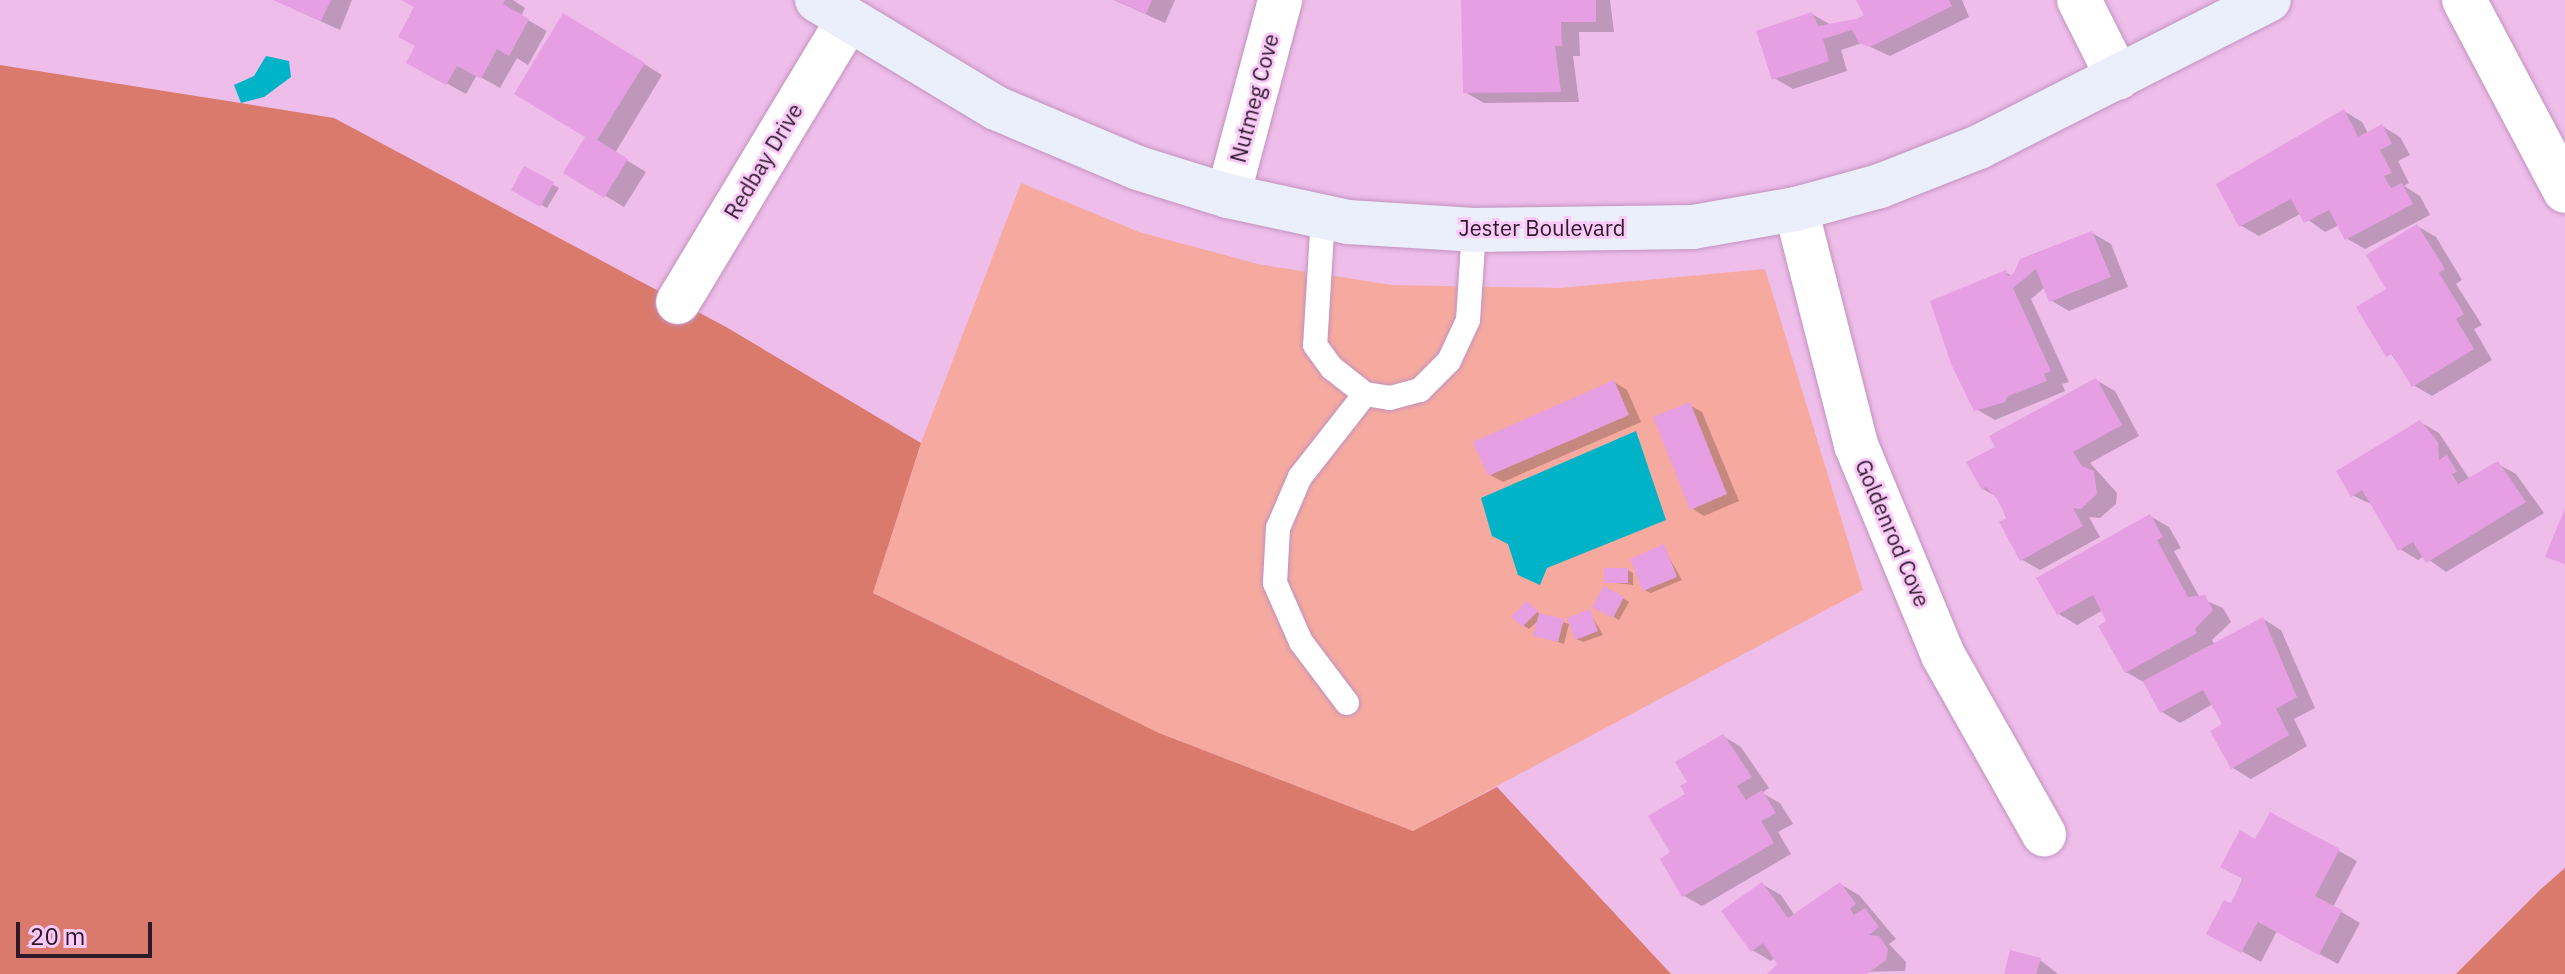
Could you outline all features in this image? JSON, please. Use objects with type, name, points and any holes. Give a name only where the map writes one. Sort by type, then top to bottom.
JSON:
[{"type":"street","name":"Nutmeg Cove","points":[[1228,196],[1280,0]]},
{"type":"street","points":[[2079,0],[2118,78]]},
{"type":"street","name":"Jester Boulevard","points":[[832,10],[996,108],[1138,168],[1228,196],[1323,216],[1474,230],[1693,227],[1796,209],[1880,186],[1979,147],[2269,0]]},
{"type":"street","points":[[2464,0],[2565,191]]},
{"type":"street","name":"Redbay Drive","points":[[678,302],[832,10]]},
{"type":"street","name":"Goldenrod Cove","points":[[1796,209],[1856,445],[1943,655],[2044,834]]},
{"type":"lane","points":[[1323,216],[1315,345],[1332,368],[1365,394],[1390,398],[1420,390],[1449,361],[1468,320],[1474,230]]},
{"type":"lane","points":[[1347,703],[1301,642],[1275,583],[1278,528],[1300,477],[1365,394]]},
{"type":"shaded area","points":[[0,65],[334,118],[726,327],[921,443],[873,593],[1159,733],[1413,831],[1497,787],[1671,974],[0,974]]},
{"type":"shaded area","points":[[1021,183],[1139,232],[1258,264],[1392,285],[1560,288],[1765,269],[1863,590],[1413,831],[1159,733],[873,593],[921,443]]},
{"type":"shaded area","points":[[2565,868],[2565,974],[2456,974],[2541,889]]},
{"type":"water","points":[[266,56],[289,61],[291,77],[264,97],[241,103],[234,85],[254,76]]},
{"type":"water","points":[[1636,431],[1666,520],[1547,568],[1540,585],[1518,575],[1508,544],[1492,536],[1481,498]]},
{"type":"building","points":[[273,0],[331,0],[321,21]]},
{"type":"building","points":[[401,0],[505,0],[503,4],[529,19],[509,56],[497,49],[481,79],[457,66],[446,85],[406,63],[415,46],[398,37],[414,7]]},
{"type":"building","points":[[1115,0],[1152,0],[1146,14]]},
{"type":"building","points":[[1461,0],[1596,0],[1596,22],[1561,22],[1562,46],[1555,46],[1561,92],[1463,93]]},
{"type":"building","points":[[1856,0],[1949,0],[1952,6],[1870,47],[1859,43],[1852,30],[1823,39],[1829,61],[1772,80],[1756,31],[1812,12],[1818,26],[1856,19],[1864,15]]},
{"type":"building","points":[[563,13],[645,63],[597,140],[628,159],[604,198],[563,173],[585,137],[514,94]]},
{"type":"building","points":[[2344,109],[2358,137],[2382,124],[2392,144],[2380,150],[2392,173],[2384,176],[2391,188],[2402,183],[2413,204],[2345,240],[2329,210],[2304,223],[2291,199],[2239,227],[2216,184]]},
{"type":"building","points":[[524,166],[554,182],[540,207],[511,190]]},
{"type":"building","points":[[2417,224],[2445,269],[2439,273],[2464,314],[2456,319],[2474,349],[2412,387],[2392,354],[2386,357],[2356,307],[2386,289],[2366,255]]},
{"type":"building","points":[[2092,231],[2111,277],[2049,302],[2036,269],[2013,288],[2051,371],[2044,374],[2047,381],[2008,396],[2005,402],[1974,411],[1951,364],[1930,301],[2006,270],[2008,276],[2014,273],[2020,259]]},
{"type":"building","points":[[2096,378],[2122,425],[2073,452],[2082,466],[2094,471],[2097,494],[2081,509],[2073,508],[2083,526],[2020,561],[1999,522],[2007,518],[1997,499],[1986,487],[1982,490],[1966,462],[1995,447],[1989,436]]},
{"type":"building","points":[[1614,380],[1629,415],[1488,476],[1473,442]]},
{"type":"building","points":[[1690,402],[1727,494],[1690,510],[1653,417]]},
{"type":"building","points":[[2420,420],[2438,442],[2439,460],[2447,455],[2457,472],[2452,474],[2458,484],[2498,461],[2526,502],[2426,563],[2413,542],[2398,551],[2362,490],[2351,497],[2336,471]]},
{"type":"building","points":[[2565,508],[2565,564],[2545,557]]},
{"type":"building","points":[[2150,514],[2163,537],[2157,540],[2188,597],[2205,595],[2213,610],[2195,629],[2197,633],[2125,673],[2098,626],[2106,621],[2093,595],[2057,615],[2036,578]]},
{"type":"building","points":[[1664,544],[1677,577],[1643,591],[1630,559]]},
{"type":"building","points":[[1604,568],[1628,568],[1628,583],[1604,583]]},
{"type":"building","points":[[1604,586],[1624,597],[1613,618],[1592,607]]},
{"type":"building","points":[[1527,601],[1538,611],[1522,627],[1511,617]]},
{"type":"building","points":[[1590,609],[1598,631],[1575,640],[1567,618]]},
{"type":"building","points":[[1539,613],[1564,619],[1558,642],[1533,636]]},
{"type":"building","points":[[2263,617],[2297,697],[2276,709],[2289,735],[2231,769],[2210,731],[2222,724],[2203,690],[2160,713],[2143,681]]},
{"type":"building","points":[[1723,734],[1752,777],[1737,786],[1746,800],[1762,790],[1776,813],[1761,821],[1774,843],[1682,897],[1660,859],[1670,852],[1648,816],[1685,794],[1680,786],[1687,782],[1675,762]]},
{"type":"building","points":[[2270,812],[2340,849],[2315,896],[2342,910],[2319,955],[2258,922],[2241,953],[2206,934],[2224,900],[2231,903],[2243,879],[2220,867],[2240,830],[2255,839]]},
{"type":"building","points":[[1762,882],[1788,918],[1840,882],[1856,904],[1850,909],[1854,915],[1865,908],[1879,927],[1869,935],[1879,936],[1888,949],[1886,960],[1867,974],[1767,974],[1777,964],[1763,943],[1751,952],[1721,911]]},
{"type":"building","points":[[2010,950],[2041,958],[2036,974],[2004,974]]}]
